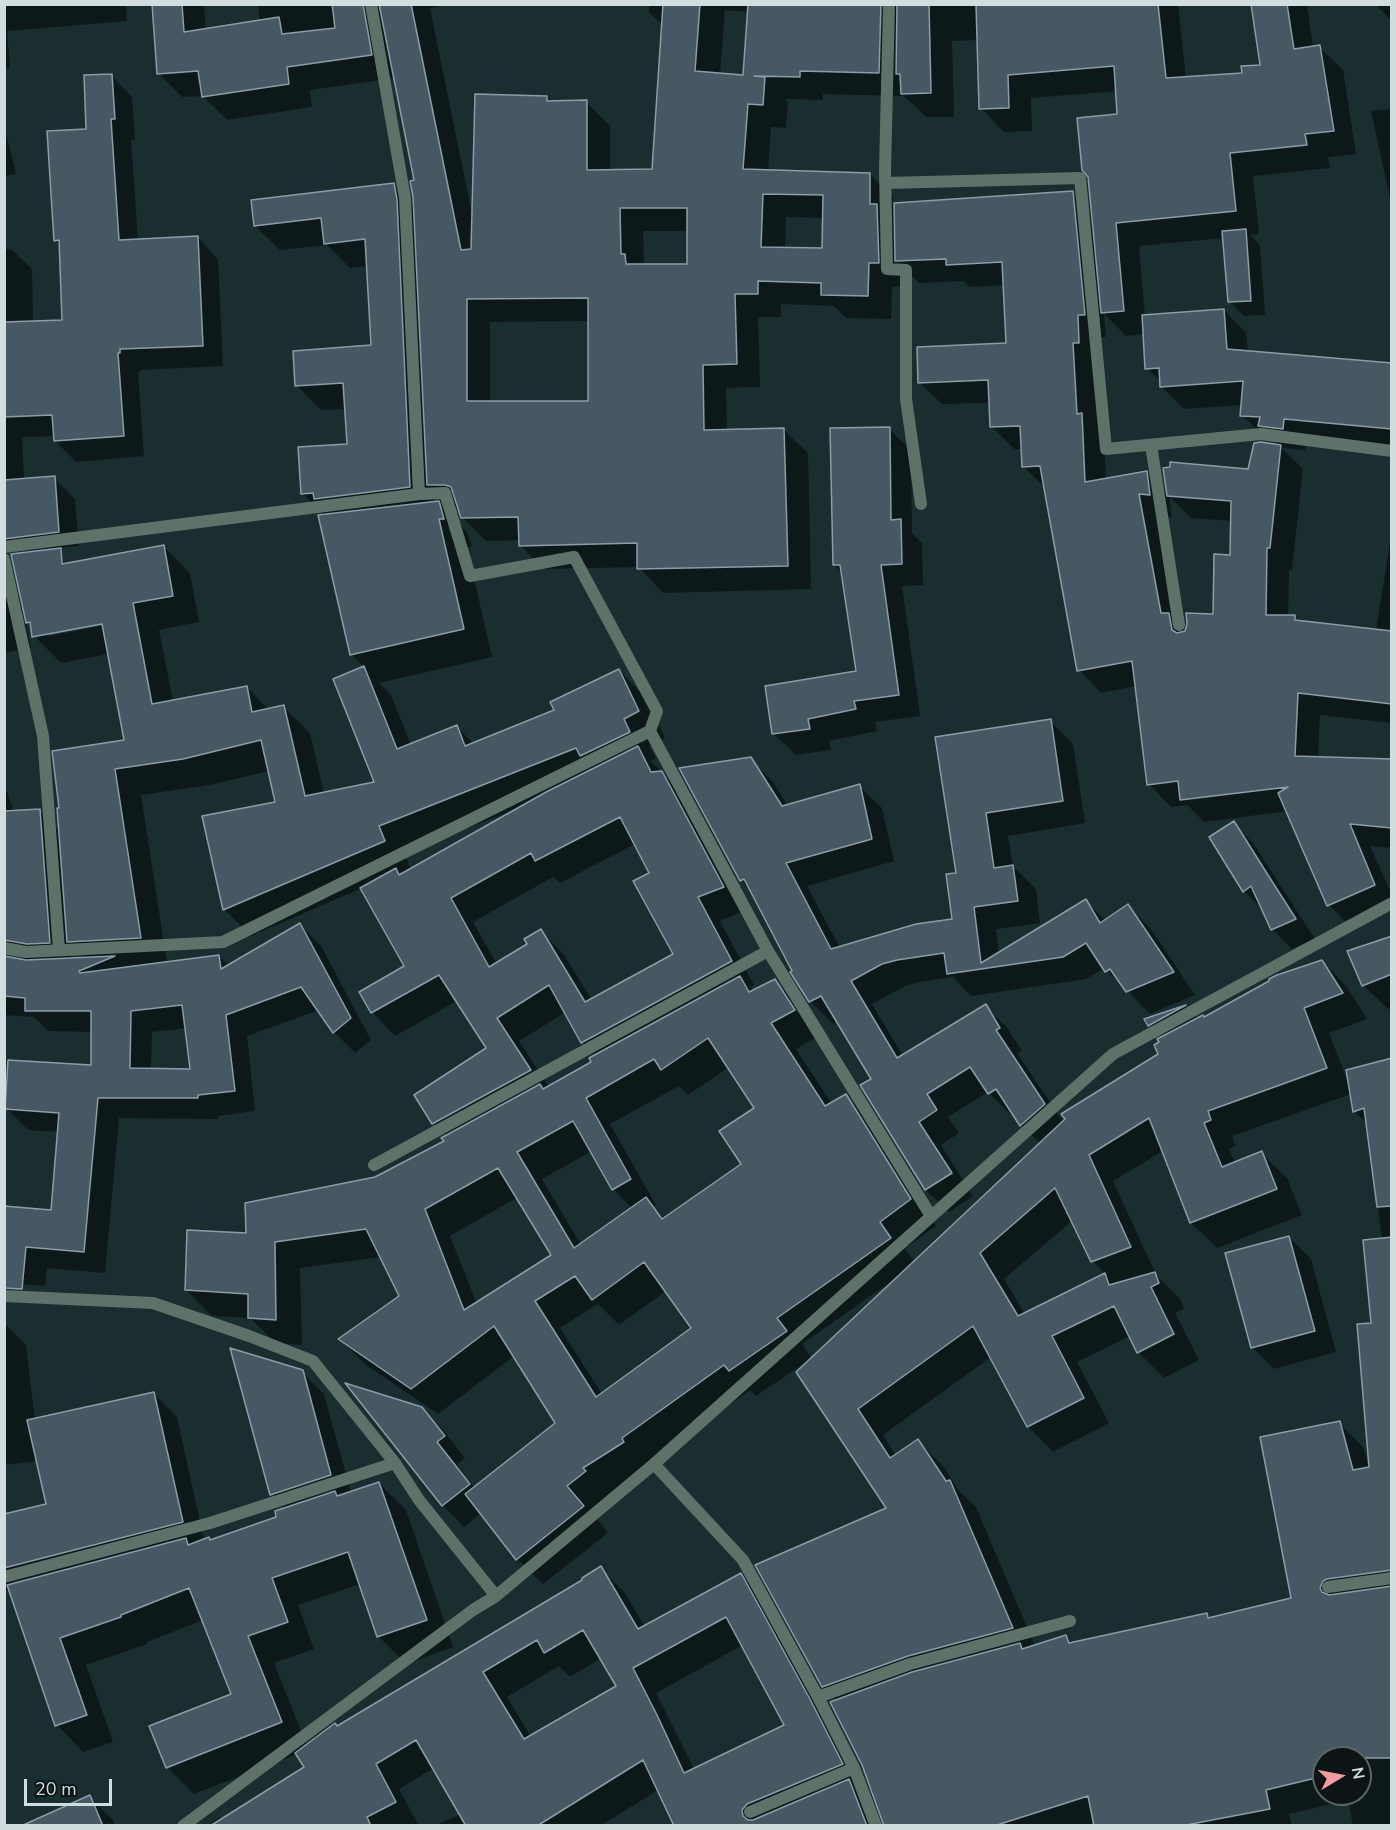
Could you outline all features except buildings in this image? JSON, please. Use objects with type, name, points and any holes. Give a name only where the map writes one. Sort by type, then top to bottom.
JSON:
[{"type":"street","points":[[371,4],[405,198],[419,494]]},
{"type":"street","points":[[889,4],[887,269],[906,270],[906,399],[921,504]]},
{"type":"street","points":[[886,183],[1080,178],[1106,449],[1262,434],[1392,451]]},
{"type":"street","points":[[1151,445],[1179,625]]},
{"type":"street","points":[[4,547],[419,494],[446,493],[470,576],[574,557],[657,711],[650,731],[223,942],[26,952],[4,948]]},
{"type":"street","points":[[4,559],[43,736],[59,950]]},
{"type":"street","points":[[650,731],[768,951],[931,1216]]},
{"type":"street","points":[[183,1826],[495,1596],[654,1464],[1113,1054],[1392,903]]},
{"type":"street","points":[[374,1166],[768,951]]},
{"type":"street","points":[[4,1296],[153,1303],[313,1361],[395,1463],[418,1500],[495,1596]]},
{"type":"street","points":[[4,1577],[210,1523],[395,1463]]},
{"type":"street","points":[[654,1464],[743,1560],[854,1768],[876,1826]]},
{"type":"street","points":[[1328,1587],[1392,1578]]},
{"type":"street","points":[[818,1697],[910,1664],[1070,1621]]},
{"type":"street","points":[[750,1812],[854,1768]]}]
